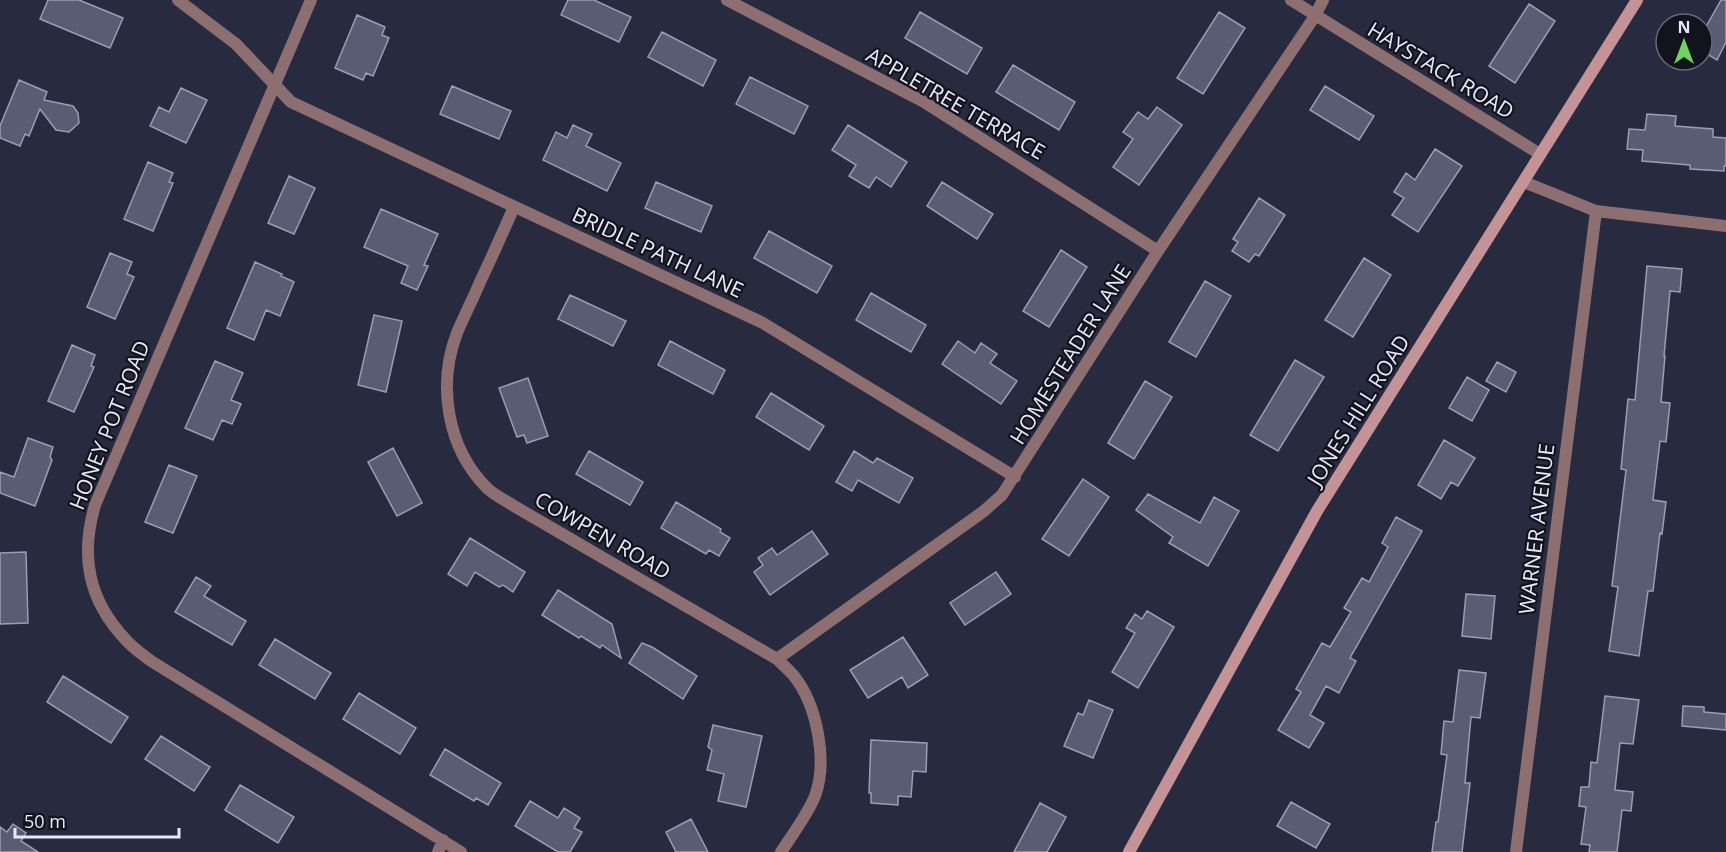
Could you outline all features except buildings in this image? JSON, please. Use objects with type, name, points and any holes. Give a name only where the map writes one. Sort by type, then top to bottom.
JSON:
[{"type":"main road","name":"JONES HILL ROAD","points":[[1129,852],[1317,511],[1637,0]]},
{"type":"street","name":"BRIDLE PATH LANE","points":[[178,0],[236,44],[291,102],[763,322],[1014,477]]},
{"type":"street","name":"HONEY POT ROAD","points":[[311,0],[95,504],[87,542],[88,561],[92,583],[109,620],[127,641],[151,661],[440,846]]},
{"type":"street","name":"APPLETREE TERRACE","points":[[728,0],[924,102],[1158,251]]},
{"type":"street","name":"HAYSTACK ROAD","points":[[1291,0],[1540,154]]},
{"type":"street","name":"HOMESTEADER LANE","points":[[777,659],[984,511],[1002,495],[1158,251],[1315,16],[1323,0]]},
{"type":"street","points":[[1524,182],[1596,211],[1726,226]]},
{"type":"street","name":"COWPEN ROAD","points":[[514,207],[457,334],[450,360],[447,388],[449,414],[456,439],[468,464],[488,489],[777,659],[794,676],[805,694],[819,737],[820,781],[814,798],[781,852]]},
{"type":"street","name":"WARNER AVENUE","points":[[1516,852],[1596,211]]},
{"type":"street","points":[[440,846],[461,852]]}]
